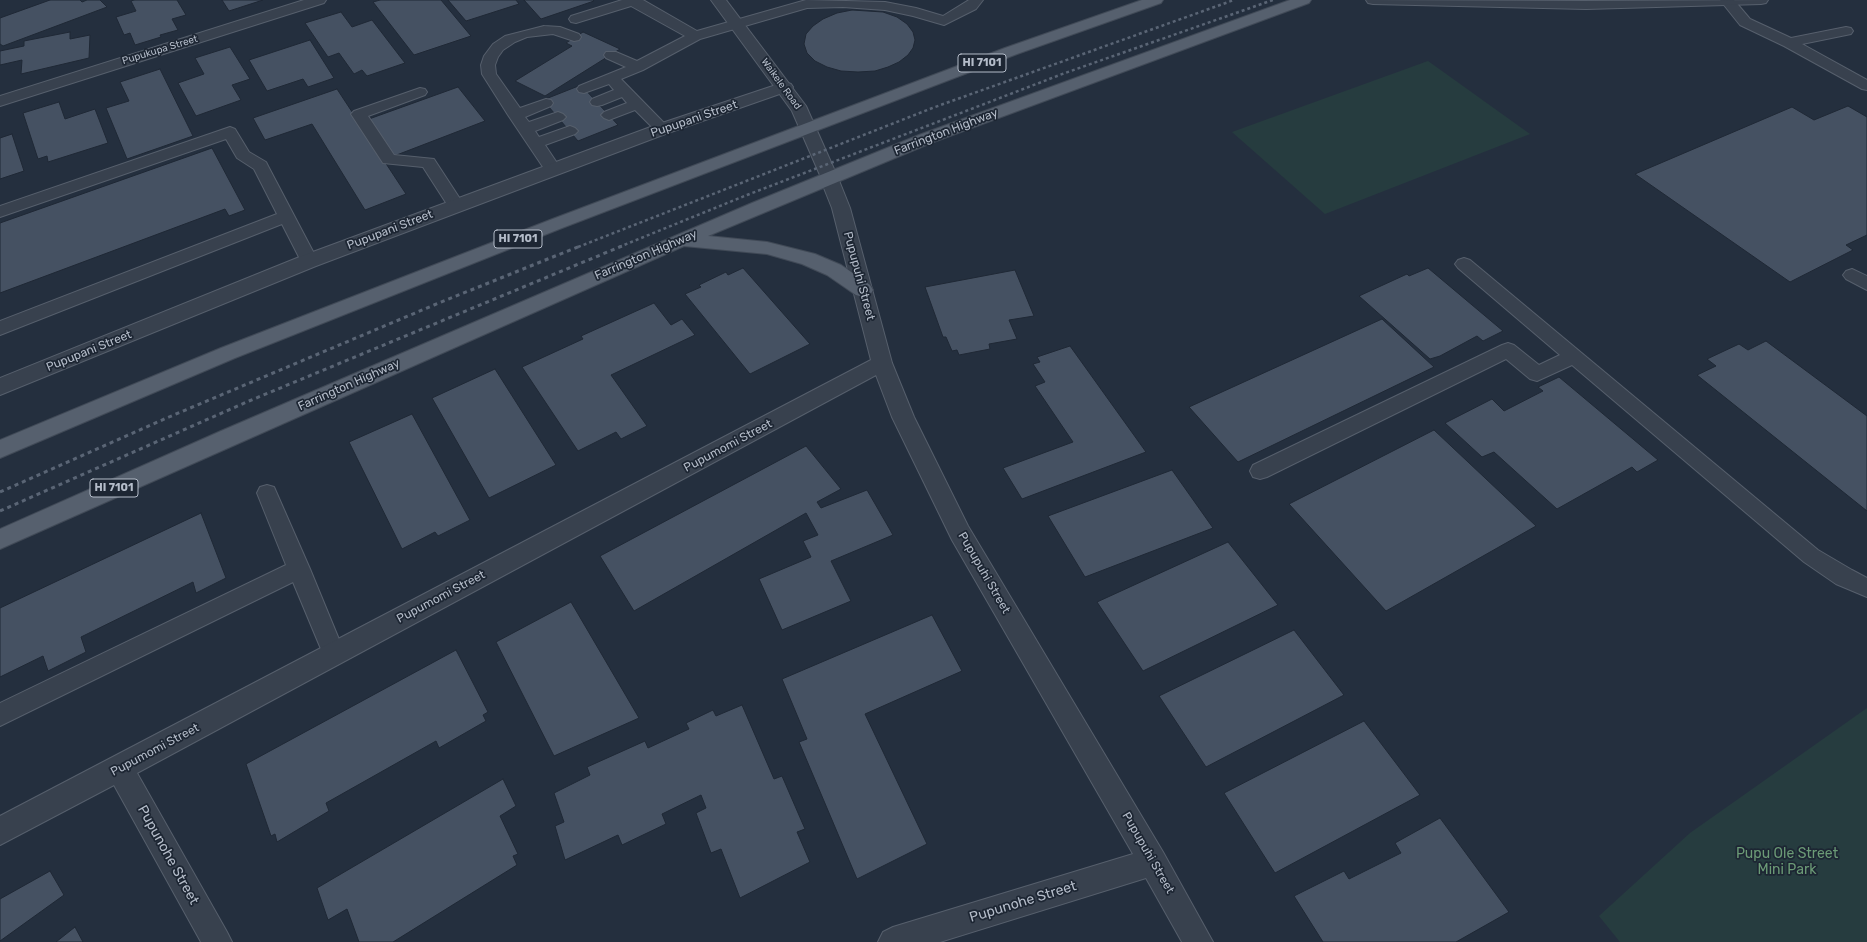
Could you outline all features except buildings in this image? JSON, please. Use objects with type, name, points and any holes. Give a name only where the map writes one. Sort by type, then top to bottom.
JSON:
[{"type":"main road","name":"HI 7101","points":[[0,449],[235,350],[570,218],[808,127],[1156,0]]},
{"type":"main road","name":"Farrington Highway","points":[[0,539],[681,240],[829,178],[925,140],[1304,0]]},
{"type":"main road","points":[[681,240],[767,248],[801,257],[834,270],[863,290]]},
{"type":"street","name":"Pupukupa Street","points":[[0,101],[320,0]]},
{"type":"street","name":"Waikele Road","points":[[718,0],[785,87],[800,110],[829,178]]},
{"type":"street","points":[[1373,0],[1586,5],[1648,1],[1761,0]]},
{"type":"street","name":"Pupupani Street","points":[[0,387],[309,262],[456,205],[662,129],[785,87]]},
{"type":"street","name":"Pupupuhi Street","points":[[829,178],[841,208],[882,363],[903,417],[960,533],[1153,862],[1198,942]]},
{"type":"street","name":"Pupumomi Street","points":[[0,831],[120,769],[882,363]]},
{"type":"street","name":"Pupunohe Street","points":[[120,769],[217,942]]},
{"type":"street","name":"Pupunohe Street","points":[[893,942],[1153,862]]},
{"type":"lane","points":[[584,88],[638,67],[695,36],[806,4],[829,3],[885,6],[916,12],[944,21],[971,6],[976,0]]},
{"type":"lane","points":[[576,19],[634,1],[695,36]]},
{"type":"lane","points":[[1727,1],[1745,22],[1789,43],[1867,86]]},
{"type":"lane","points":[[553,169],[489,74],[488,65],[491,56],[498,47],[510,39],[532,32],[555,30],[574,37]]},
{"type":"lane","points":[[1789,43],[1846,31]]},
{"type":"lane","points":[[611,55],[638,67]]},
{"type":"lane","points":[[611,78],[662,129]]},
{"type":"lane","points":[[597,102],[624,91]]},
{"type":"lane","points":[[420,92],[359,114],[389,159],[428,163],[456,205]]},
{"type":"lane","points":[[516,114],[546,103]]},
{"type":"lane","points":[[608,115],[637,104]]},
{"type":"lane","points":[[526,129],[558,117]]},
{"type":"lane","points":[[536,143],[570,131]]},
{"type":"lane","points":[[0,212],[230,132],[243,155],[260,166],[309,262]]},
{"type":"lane","points":[[0,328],[286,216]]},
{"type":"lane","points":[[1464,264],[1811,556],[1844,577],[1867,588]]},
{"type":"lane","points":[[1852,275],[1867,284]]},
{"type":"lane","points":[[1260,471],[1508,350],[1537,374],[1574,356]]},
{"type":"lane","points":[[267,493],[334,654]]},
{"type":"lane","points":[[0,715],[299,569]]},
{"type":"green space","points":[[1428,61],[1530,134],[1325,214],[1232,132]]},
{"type":"green space","name":"Pupu Ole Street Mini Park","points":[[1867,708],[1867,942],[1620,942],[1599,916],[1690,833]]},
{"type":"railway","points":[[578,247],[935,107],[1234,0]]},
{"type":"railway","points":[[619,247],[747,195],[1065,73],[1273,0]]},
{"type":"railway","points":[[0,492],[169,417],[434,305],[580,246]]},
{"type":"railway","points":[[0,511],[249,401],[622,246]]}]
